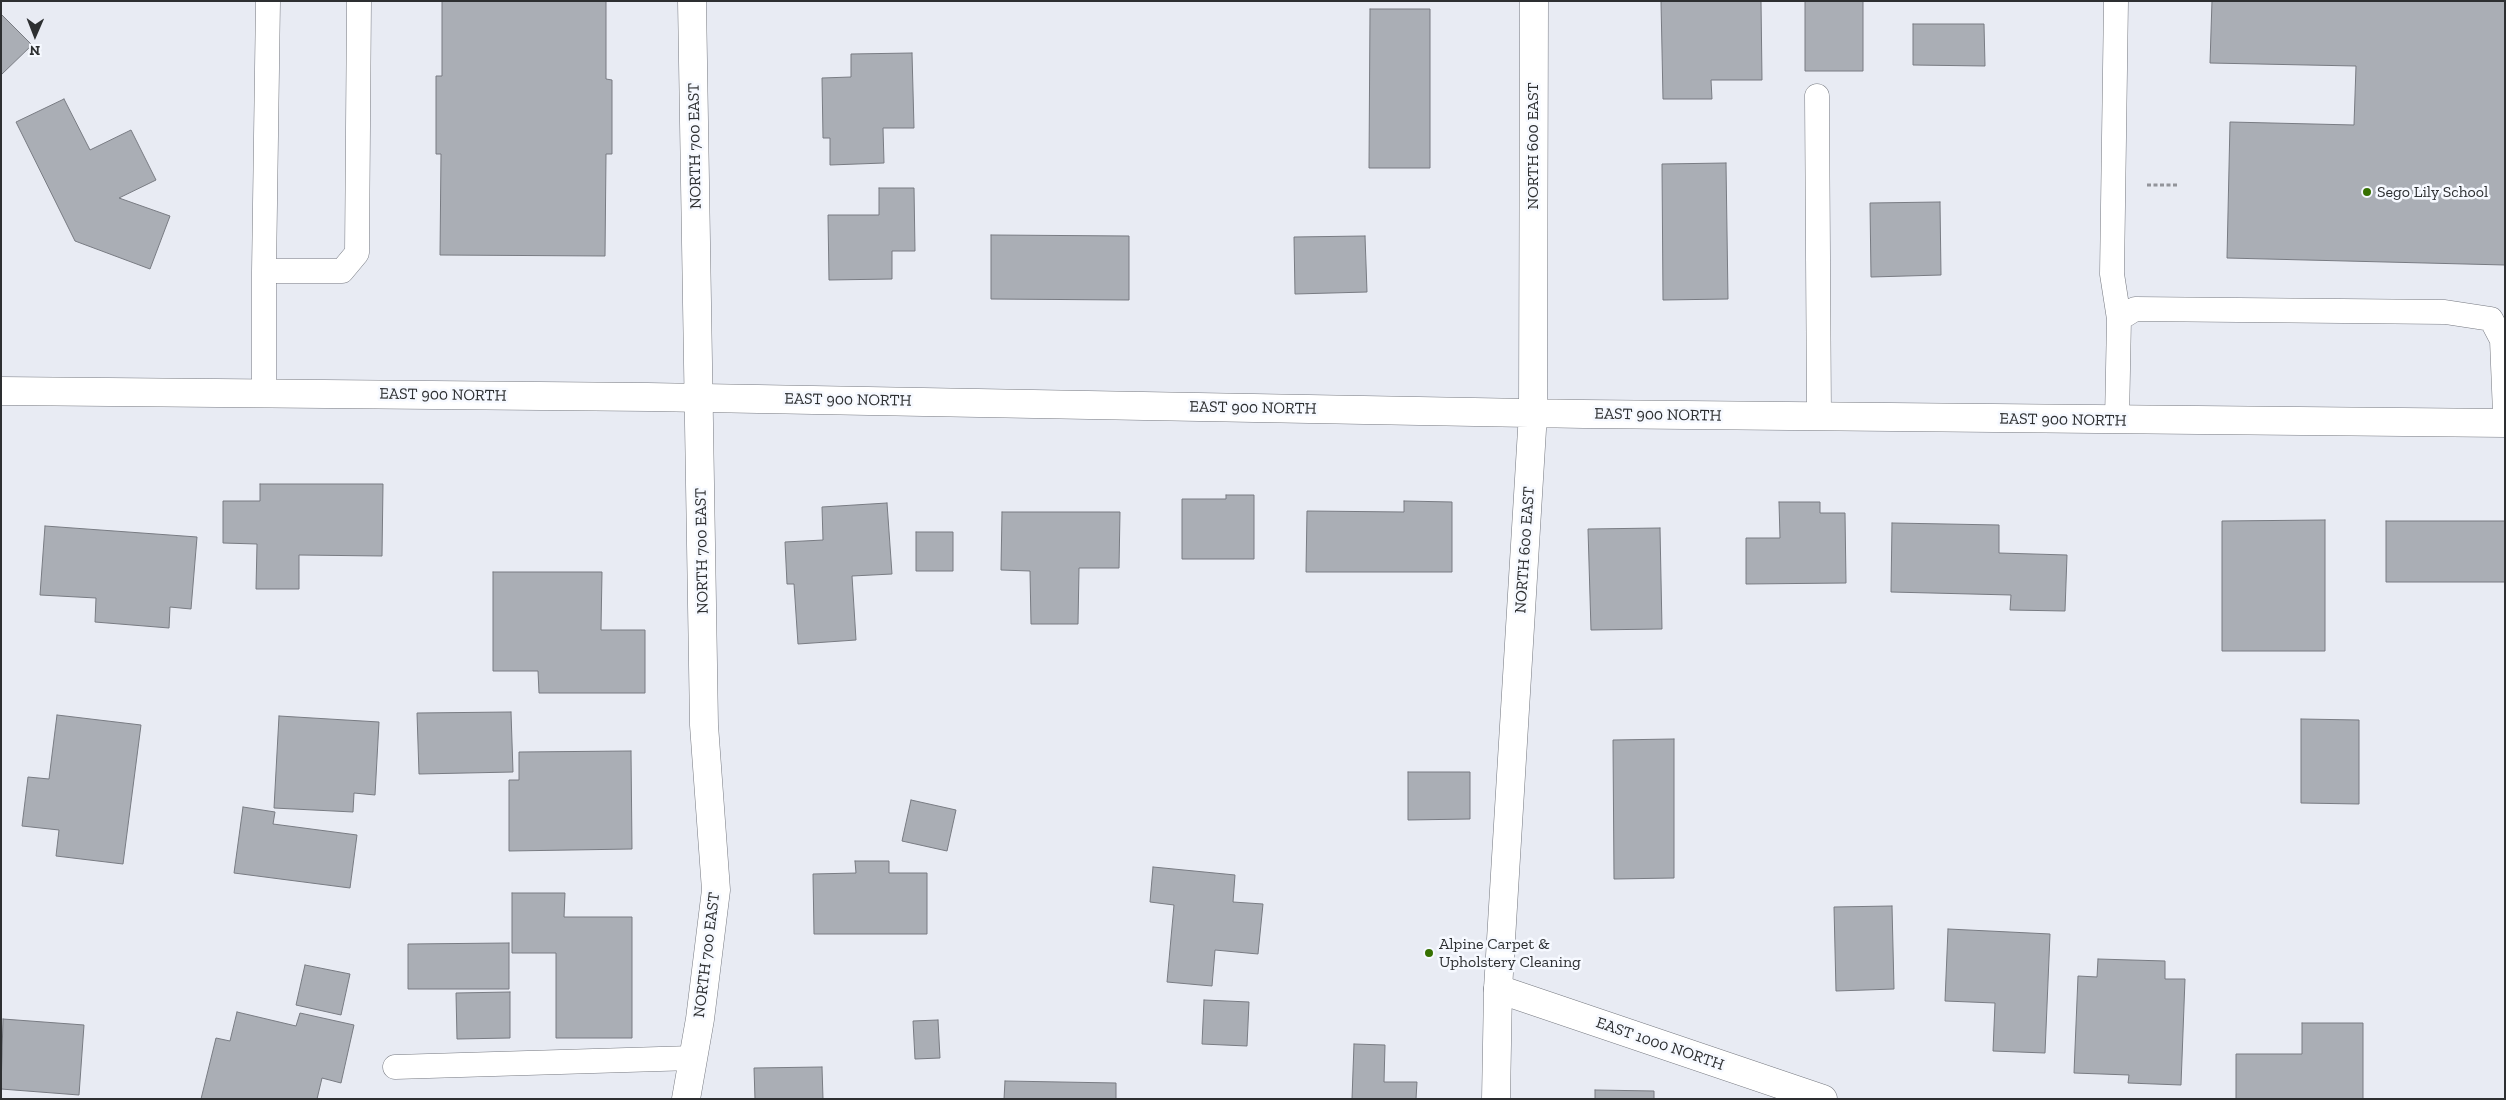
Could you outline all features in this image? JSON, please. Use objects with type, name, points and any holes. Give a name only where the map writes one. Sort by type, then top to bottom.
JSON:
[{"type":"street","name":"NORTH 700 EAST","points":[[686,1099],[716,890],[704,725],[692,1]]},
{"type":"street","name":"NORTH 600 EAST","points":[[1496,1099],[1498,989],[1533,413],[1534,1]]},
{"type":"street","name":"EAST 900 NORTH","points":[[1,391],[700,398],[1533,413],[2505,423]]},
{"type":"street","name":"EAST 1000 NORTH","points":[[1498,989],[1823,1099]]},
{"type":"lane","points":[[264,394],[268,1]]},
{"type":"lane","points":[[264,271],[342,271],[357,253],[359,1]]},
{"type":"lane","points":[[2116,1],[2112,274],[2119,319],[2117,420]]},
{"type":"lane","points":[[1817,96],[1819,416]]},
{"type":"lane","points":[[2119,319],[2135,309],[2162,309],[2445,312],[2491,320],[2502,340],[2505,413]]},
{"type":"lane","points":[[395,1067],[693,1058]]},
{"type":"building","points":[[442,1],[606,1],[606,79],[612,80],[612,154],[606,154],[605,256],[440,255],[441,154],[436,154],[436,76],[442,76]]},
{"type":"building","points":[[1661,1],[1761,1],[1762,80],[1711,80],[1712,99],[1663,99]]},
{"type":"building","points":[[1805,1],[1863,1],[1863,71],[1805,71]]},
{"type":"building","name":"Sego Lily School","points":[[2212,1],[2505,1],[2505,265],[2227,258],[2230,122],[2354,125],[2356,66],[2210,63]]},
{"type":"building","points":[[1370,9],[1430,9],[1430,168],[1369,168]]},
{"type":"building","points":[[1,14],[32,45],[1,75]]},
{"type":"building","points":[[1913,24],[1984,24],[1985,66],[1913,65]]},
{"type":"building","points":[[912,53],[914,128],[883,128],[884,163],[830,165],[830,138],[823,138],[822,78],[851,77],[851,54]]},
{"type":"building","points":[[64,99],[90,150],[131,130],[156,180],[119,198],[170,216],[150,269],[75,241],[16,122]]},
{"type":"building","points":[[1726,163],[1728,299],[1663,300],[1662,164]]},
{"type":"building","points":[[879,188],[914,188],[915,251],[892,251],[892,279],[829,280],[828,215],[879,215]]},
{"type":"building","points":[[1940,202],[1941,275],[1871,277],[1870,203]]},
{"type":"building","points":[[991,235],[1129,236],[1129,300],[991,299]]},
{"type":"building","points":[[1365,236],[1367,292],[1295,294],[1294,237]]},
{"type":"building","points":[[260,484],[383,484],[382,556],[299,555],[299,589],[256,589],[257,544],[223,543],[223,501],[260,501]]},
{"type":"building","points":[[1226,495],[1254,495],[1254,559],[1182,559],[1182,499],[1226,499]]},
{"type":"building","points":[[1404,501],[1452,502],[1452,572],[1306,572],[1307,511],[1404,512]]},
{"type":"building","points":[[1779,502],[1820,502],[1820,513],[1845,513],[1846,583],[1746,584],[1746,538],[1780,538]]},
{"type":"building","points":[[887,503],[892,574],[852,576],[856,640],[798,644],[794,584],[787,584],[785,542],[823,540],[822,507]]},
{"type":"building","points":[[1002,512],[1120,512],[1119,568],[1079,568],[1078,624],[1031,624],[1030,571],[1001,570]]},
{"type":"building","points":[[2325,520],[2325,651],[2222,651],[2222,521]]},
{"type":"building","points":[[2386,521],[2505,521],[2505,582],[2386,582]]},
{"type":"building","points":[[1892,523],[1999,525],[1999,553],[2067,555],[2065,611],[2010,610],[2011,595],[1891,592]]},
{"type":"building","points":[[45,526],[197,537],[191,609],[170,607],[169,628],[95,622],[96,598],[40,595]]},
{"type":"building","points":[[1660,528],[1662,629],[1591,630],[1588,529]]},
{"type":"building","points":[[916,532],[953,532],[953,571],[916,571]]},
{"type":"building","points":[[493,572],[602,572],[601,630],[645,630],[645,693],[539,693],[538,671],[493,671]]},
{"type":"building","points":[[511,712],[513,772],[419,774],[417,713]]},
{"type":"building","points":[[57,715],[141,725],[123,864],[56,856],[59,830],[22,826],[28,777],[49,779]]},
{"type":"building","points":[[279,716],[379,722],[375,795],[354,793],[353,812],[274,808]]},
{"type":"building","points":[[2301,719],[2359,720],[2359,804],[2301,803]]},
{"type":"building","points":[[1674,739],[1674,878],[1614,879],[1613,740]]},
{"type":"building","points":[[631,751],[632,849],[509,851],[509,780],[519,780],[519,752]]},
{"type":"building","points":[[1408,772],[1470,772],[1470,819],[1408,820]]},
{"type":"building","points":[[911,800],[956,810],[947,851],[902,841]]},
{"type":"building","points":[[243,807],[275,812],[273,824],[357,835],[350,888],[234,873]]},
{"type":"building","points":[[855,861],[889,861],[889,873],[927,873],[927,934],[814,934],[813,874],[856,873]]},
{"type":"building","points":[[1153,867],[1235,875],[1233,902],[1263,904],[1258,954],[1215,950],[1212,986],[1167,982],[1174,905],[1150,902]]},
{"type":"building","points":[[512,893],[565,893],[564,917],[632,917],[632,1038],[556,1038],[556,953],[512,953]]},
{"type":"building","points":[[1892,906],[1894,989],[1836,991],[1834,907]]},
{"type":"building","points":[[1948,929],[2050,934],[2045,1053],[1993,1051],[1995,1003],[1945,1001]]},
{"type":"building","points":[[509,943],[509,989],[408,989],[408,944]]},
{"type":"building","points":[[2098,959],[2165,961],[2165,979],[2185,979],[2181,1085],[2128,1083],[2129,1075],[2074,1073],[2078,976],[2097,977]]},
{"type":"building","points":[[305,965],[350,974],[341,1015],[296,1005]]},
{"type":"building","points":[[510,992],[510,1038],[457,1039],[456,993]]},
{"type":"building","points":[[1204,1000],[1249,1002],[1247,1046],[1202,1044]]},
{"type":"building","points":[[237,1012],[296,1026],[300,1013],[354,1025],[341,1083],[322,1078],[317,1099],[201,1099],[216,1038],[230,1041]]},
{"type":"building","points":[[3,1019],[84,1025],[79,1095],[1,1089]]},
{"type":"building","points":[[938,1020],[940,1058],[915,1059],[913,1021]]},
{"type":"building","points":[[2302,1023],[2363,1023],[2363,1099],[2236,1099],[2236,1054],[2302,1054]]},
{"type":"building","points":[[1354,1044],[1385,1045],[1384,1082],[1417,1082],[1416,1099],[1352,1099]]},
{"type":"building","points":[[822,1067],[823,1099],[755,1099],[754,1068]]},
{"type":"building","points":[[1005,1081],[1116,1083],[1116,1099],[1004,1099]]},
{"type":"building","points":[[1595,1090],[1654,1091],[1654,1099],[1595,1099]]},
{"type":"place","name":"Sego Lily School","points":[[2367,192]]},
{"type":"place","name":"Alpine Carpet & Upholstery Cleaning","points":[[1429,953]]}]
